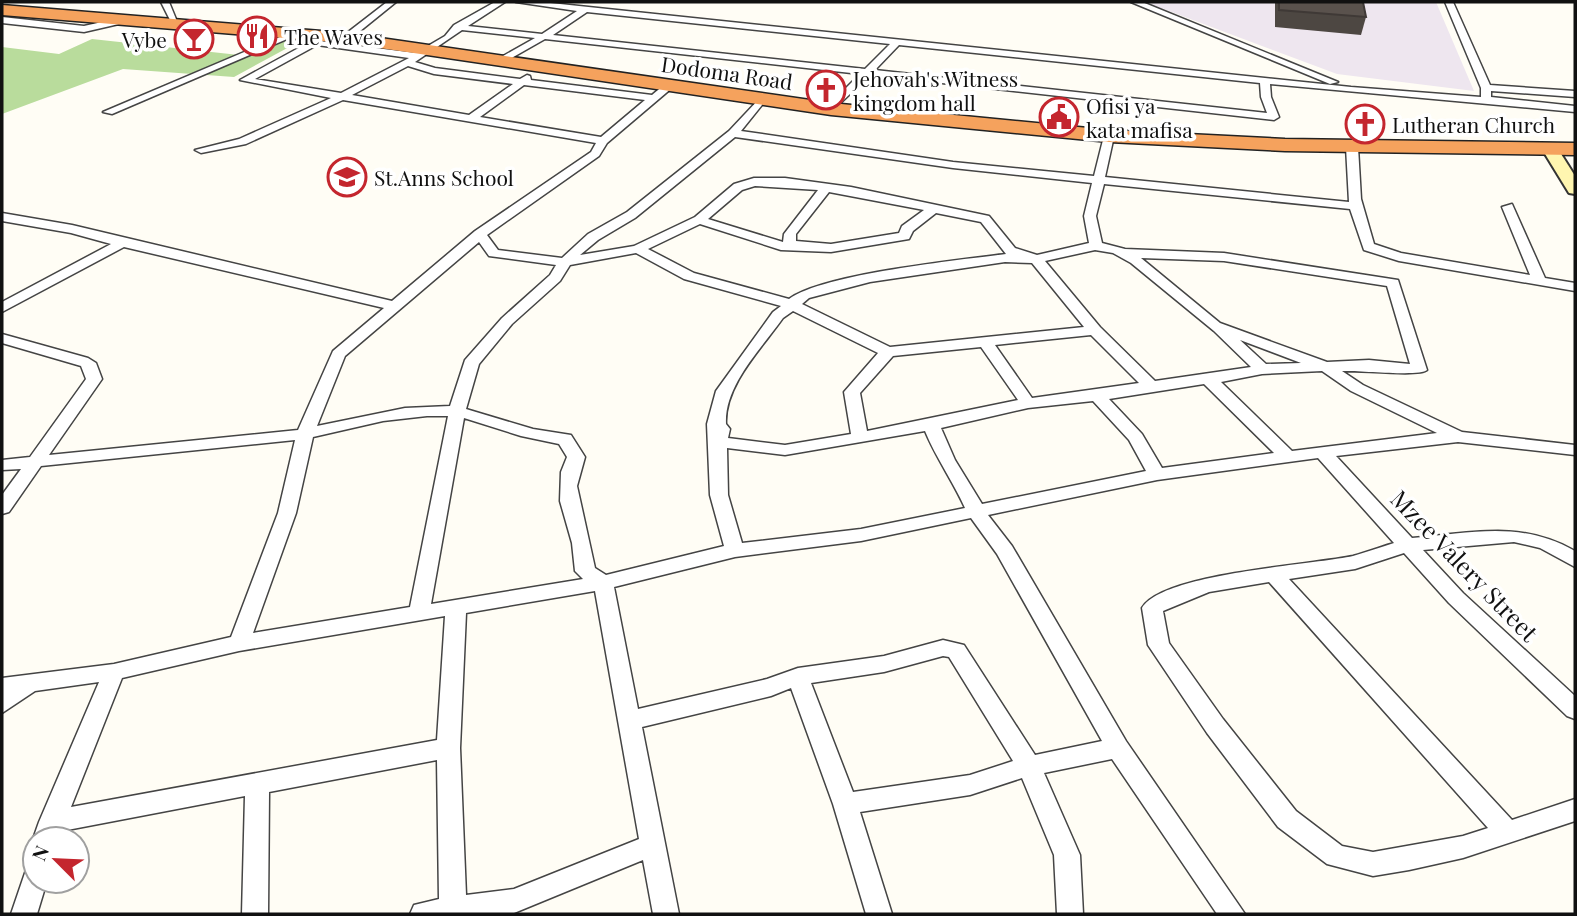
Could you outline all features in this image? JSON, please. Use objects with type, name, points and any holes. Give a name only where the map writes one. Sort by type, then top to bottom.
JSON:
[{"type":"highway","name":"Dodoma Road","points":[[2,10],[176,22],[291,35],[346,37],[422,52],[545,68],[661,92],[1109,136],[1352,147],[1575,149]]},
{"type":"street","points":[[165,2],[176,22]]},
{"type":"street","points":[[346,37],[392,2]]},
{"type":"street","points":[[201,150],[242,142],[343,96],[407,63],[448,38],[457,27],[501,2]]},
{"type":"street","points":[[520,2],[1351,90],[1575,109]]},
{"type":"street","points":[[1135,2],[1270,54],[1351,90]]},
{"type":"street","points":[[1449,2],[1486,88],[1486,100]]},
{"type":"street","points":[[499,62],[585,9]]},
{"type":"street","points":[[2,20],[84,29],[129,19]]},
{"type":"street","points":[[457,27],[869,72],[1009,77],[1274,117],[1266,97],[1265,80]]},
{"type":"street","points":[[108,112],[291,35],[316,42],[422,52]]},
{"type":"street","points":[[831,109],[898,41]]},
{"type":"street","points":[[316,42],[245,80],[603,141]]},
{"type":"street","points":[[1009,77],[1018,55]]},
{"type":"street","points":[[407,63],[434,71],[520,82],[661,92]]},
{"type":"street","points":[[470,119],[520,82],[545,68]]},
{"type":"street","points":[[1486,88],[1575,94]]},
{"type":"street","points":[[239,643],[287,513],[305,434],[338,354],[480,234],[595,153],[603,146],[603,141],[661,92]]},
{"type":"street","points":[[419,614],[457,411],[471,363],[507,321],[555,278],[565,262],[593,237],[631,215],[733,133],[761,100]]},
{"type":"street","points":[[733,133],[953,165],[1354,206]]},
{"type":"street","points":[[1095,246],[1096,238],[1090,215],[1109,136]]},
{"type":"street","points":[[1352,147],[1354,206],[1361,217],[1364,240],[1369,247],[1378,251],[1575,287]]},
{"type":"street","points":[[1550,149],[1575,187]]},
{"type":"street","points":[[480,234],[494,253],[565,262],[638,249],[699,220],[744,184],[773,181],[826,188],[985,219],[1010,251],[1036,259],[1095,330],[1152,386]]},
{"type":"street","points":[[789,243],[790,234],[826,188]]},
{"type":"street","points":[[1508,206],[1517,235],[1540,282]]},
{"type":"street","points":[[699,220],[781,246],[789,243],[812,249],[904,236],[907,229],[933,209]]},
{"type":"street","points":[[2,217],[72,229],[394,306]]},
{"type":"street","points":[[2,308],[122,243]]},
{"type":"street","points":[[715,424],[722,429],[719,442],[785,450],[931,425],[1028,403],[1209,380],[1262,369],[1324,366],[1419,370],[1393,283],[1234,258],[1185,253],[1124,253],[1095,246],[1036,259],[1005,258],[915,269],[804,295],[778,315],[724,391],[715,424],[719,495],[735,550]]},
{"type":"street","points":[[638,249],[689,276],[793,305],[888,352],[1095,330]]},
{"type":"street","points":[[1124,253],[1215,326],[1262,369]]},
{"type":"street","points":[[1215,326],[1324,366],[1357,388],[1458,437]]},
{"type":"street","points":[[2,338],[83,361],[93,371],[94,383],[2,508]]},
{"type":"street","points":[[985,342],[1028,403]]},
{"type":"street","points":[[860,437],[852,393],[888,352]]},
{"type":"street","points":[[1209,380],[1287,457]]},
{"type":"street","points":[[1097,396],[1136,438],[1157,474]]},
{"type":"street","points":[[2,466],[305,434],[349,421],[457,411],[531,432],[547,440],[565,439],[576,457],[568,471],[570,503],[578,539],[586,556],[585,571],[603,583],[666,914]]},
{"type":"street","points":[[931,425],[946,460],[965,488],[975,510],[1004,551],[1118,748],[1232,914]]},
{"type":"street","points":[[2,687],[114,672],[239,643],[603,583],[735,550],[861,535],[1157,474],[1458,437],[1575,450]]},
{"type":"street","name":"Mzee Valery Street","points":[[1322,452],[1503,644],[1575,710]]},
{"type":"street","points":[[1575,560],[1546,543],[1514,536],[1408,545],[1355,562],[1207,585],[1164,600],[1152,608],[1160,645],[1275,806],[1303,834],[1336,856],[1373,864],[1463,847],[1506,830],[1575,810]]},
{"type":"street","points":[[1274,575],[1506,830]]},
{"type":"street","points":[[453,908],[448,748],[456,607]]},
{"type":"street","points":[[628,721],[771,687],[798,676],[884,664],[943,648],[956,651],[1029,766],[1067,855],[1070,914]]},
{"type":"street","points":[[51,825],[114,672]]},
{"type":"street","points":[[798,676],[845,804],[878,914]]},
{"type":"street","points":[[2,704],[28,685]]},
{"type":"street","points":[[72,825],[257,784],[448,748]]},
{"type":"street","points":[[845,804],[970,785],[1029,766],[1118,748]]},
{"type":"street","points":[[255,914],[257,784]]},
{"type":"street","points":[[423,914],[514,901],[652,845]]},
{"type":"street","points":[[24,914],[30,895]]},
{"type":"shaded area","points":[[1145,2],[1436,2],[1474,91],[1337,74]]},
{"type":"green space","points":[[271,37],[296,39],[291,46],[234,77],[123,69],[2,114],[2,47],[59,54],[92,39],[239,55]]},
{"type":"building","points":[[1279,2],[1363,2],[1366,17],[1279,10]]},
{"type":"place","name":"The Waves","points":[[257,36]]},
{"type":"place","name":"Vybe","points":[[194,39]]},
{"type":"place","name":"Jehovah's Witness kingdom hall","points":[[826,90]]},
{"type":"place","name":"Ofisi ya kata mafisa","points":[[1059,117]]},
{"type":"place","name":"Lutheran Church","points":[[1365,124]]},
{"type":"place","name":"St.Anns School","points":[[347,177]]}]
